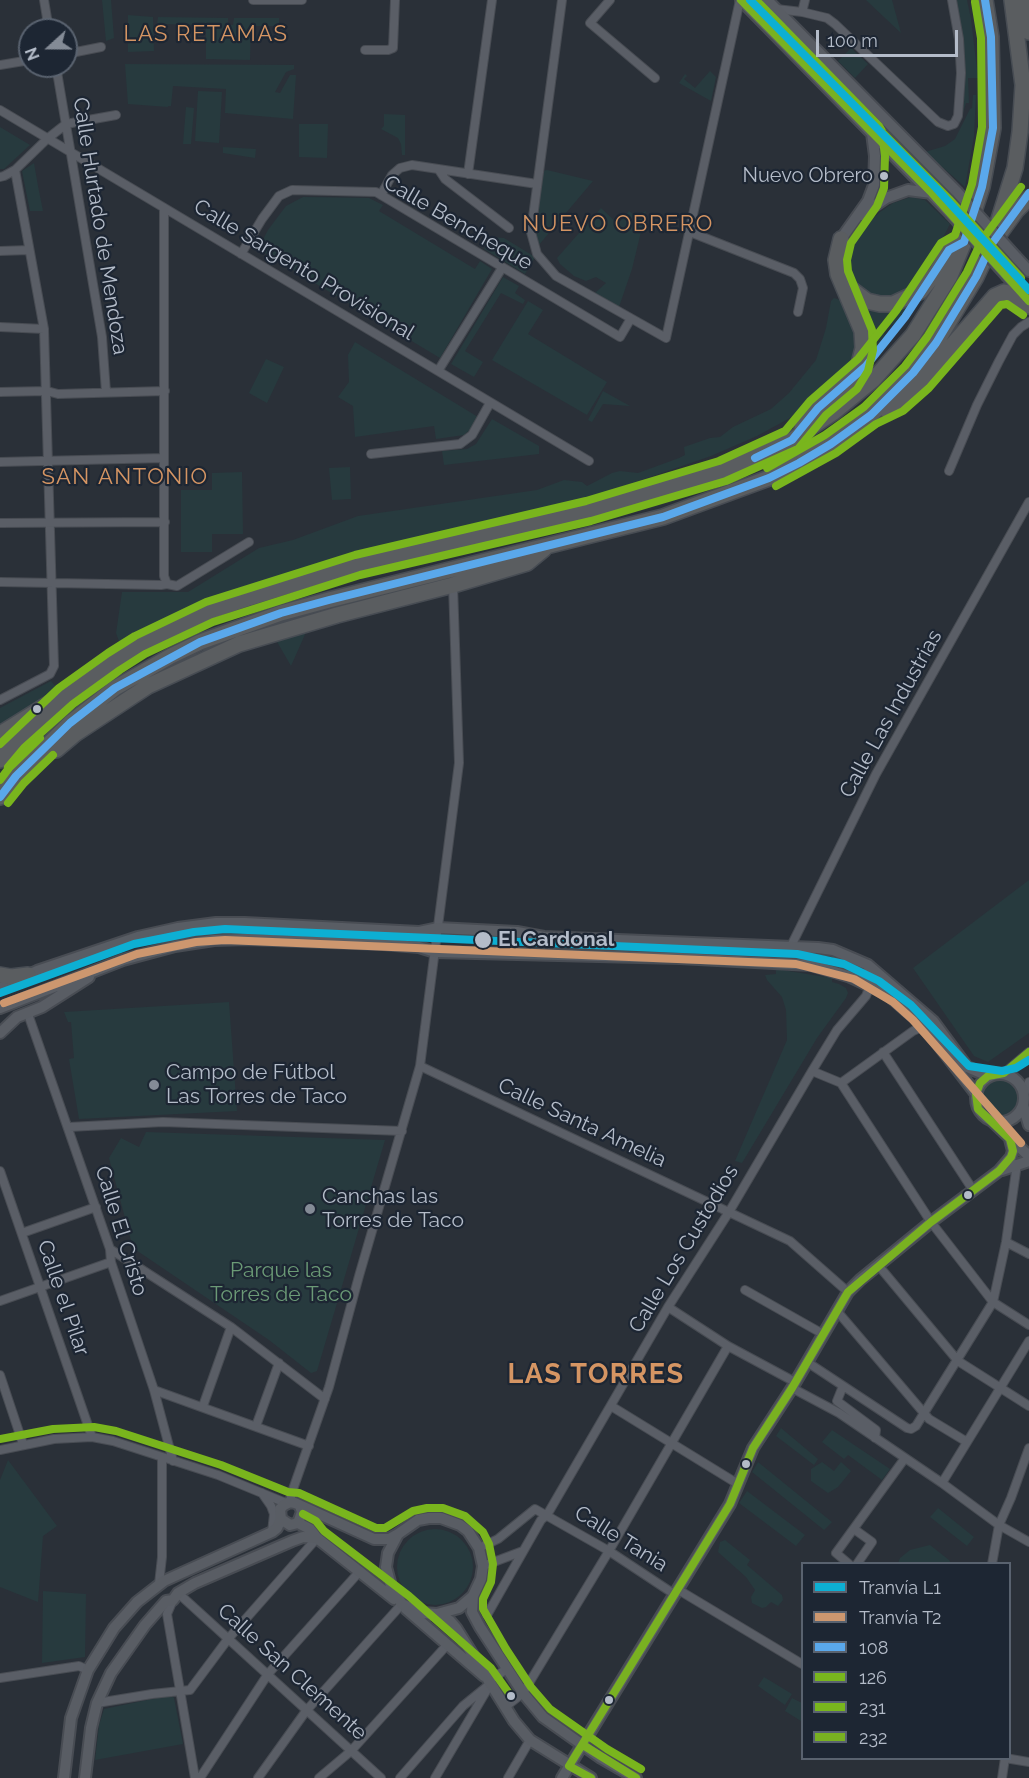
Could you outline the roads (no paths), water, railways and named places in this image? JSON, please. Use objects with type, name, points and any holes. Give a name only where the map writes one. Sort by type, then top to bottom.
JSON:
[{"type":"highway","points":[[0,760],[16,741],[66,696],[114,661],[140,645],[209,612],[357,565],[588,511],[723,471],[792,440],[834,412],[873,380],[914,334],[950,276],[964,242],[982,187],[993,128],[991,37],[985,0]]},
{"type":"highway","points":[[0,797],[16,776],[70,723],[115,688],[200,642],[281,613],[329,600],[663,517],[769,478],[831,444],[871,415],[912,373],[936,343],[976,277],[991,245],[1015,168],[1020,132],[1023,85],[1012,0]]},
{"type":"highway","points":[[1024,0],[1029,32]]},
{"type":"highway","points":[[991,245],[1016,211],[1029,198]]},
{"type":"highway","points":[[792,440],[818,408],[849,382],[858,368],[863,348],[862,331],[838,274],[836,260],[841,239]]},
{"type":"highway","points":[[838,274],[851,289],[867,301],[893,304],[921,291],[937,271],[949,250],[964,242]]},
{"type":"highway","points":[[871,415],[897,403],[921,381],[995,296],[1004,292],[1029,304]]},
{"type":"highway","points":[[16,776],[41,764],[75,734],[112,708],[148,686],[190,665],[239,644],[265,636],[527,563],[547,546]]},
{"type":"highway","points":[[0,734],[39,708],[66,696]]},
{"type":"highway","points":[[0,975],[12,977],[28,975]]},
{"type":"main road","points":[[741,0],[932,193],[1007,276],[1029,304]]},
{"type":"main road","points":[[767,0],[957,192],[1029,271]]},
{"type":"main road","points":[[841,239],[868,201],[874,185],[875,156],[872,133]]},
{"type":"main road","points":[[856,218],[886,198],[908,190],[932,193]]},
{"type":"main road","points":[[0,988],[28,975],[138,937],[178,928],[206,925],[245,923],[419,932],[438,928],[516,932],[544,937],[791,946],[832,950],[868,965],[933,1021],[967,1067],[988,1076]]},
{"type":"main road","points":[[0,1008],[110,964],[175,945],[214,940],[383,944],[419,947],[435,952],[680,958],[811,965],[848,976],[887,994],[924,1026],[976,1094]]},
{"type":"main road","points":[[0,1033],[17,1017],[57,999],[110,964]]},
{"type":"main road","points":[[870,986],[885,987],[898,996],[919,1014],[957,1054]]},
{"type":"main road","points":[[1029,1125],[1026,1121],[1024,1099],[1017,1080],[1004,1073],[988,1076],[980,1083],[976,1094],[978,1109],[1029,1156]]},
{"type":"main road","points":[[992,1121],[1011,1120],[1020,1112],[1024,1099]]},
{"type":"main road","points":[[999,1172],[1011,1157],[1013,1151],[1010,1139]]},
{"type":"main road","points":[[562,1778],[730,1503],[753,1448],[794,1385],[848,1292],[878,1265],[973,1190],[999,1172],[1029,1161]]},
{"type":"main road","points":[[281,1547],[302,1512],[288,1508]]},
{"type":"main road","points":[[288,1508],[285,1523],[297,1523],[310,1529],[318,1538],[402,1604],[488,1680]]},
{"type":"main road","points":[[64,1778],[70,1718],[88,1670],[114,1628],[137,1602],[163,1582],[278,1528],[288,1508]]},
{"type":"main road","points":[[288,1508],[374,1539],[389,1539],[418,1520],[441,1518],[460,1525],[479,1548],[483,1566],[481,1579],[473,1596],[472,1612],[523,1693],[543,1717],[582,1745],[636,1778]]},
{"type":"main road","points":[[398,1534],[388,1553],[386,1567],[391,1586],[402,1604],[422,1613],[437,1614],[459,1608],[473,1596]]},
{"type":"main road","points":[[85,1778],[91,1728],[97,1703],[111,1673],[145,1625],[172,1598],[195,1583],[303,1538],[318,1538]]},
{"type":"main road","points":[[163,1582],[176,1583],[172,1598]]},
{"type":"main road","points":[[163,1582],[157,1594],[172,1598]]},
{"type":"main road","points":[[437,1614],[450,1621],[456,1628],[514,1721],[530,1740],[591,1778]]},
{"type":"street","points":[[44,0],[47,18]]},
{"type":"street","points":[[253,0],[302,0]]},
{"type":"street","points":[[365,50],[393,48],[395,0]]},
{"type":"street","points":[[468,174],[492,0]]},
{"type":"street","points":[[562,0],[531,232],[537,255],[556,276],[630,320],[666,338],[741,0]]},
{"type":"street","points":[[610,0],[590,23],[655,78]]},
{"type":"street","points":[[802,12],[805,0]]},
{"type":"street","points":[[776,9],[827,18],[938,122],[948,126],[954,124],[958,116],[961,73],[959,39],[952,0]]},
{"type":"street","points":[[78,52],[101,47]]},
{"type":"street","points":[[0,66],[18,62]]},
{"type":"street","name":"Calle Hurtado de Mendoza","points":[[58,78],[102,337],[106,392]]},
{"type":"street","name":"Calle Sargento Provisional","points":[[0,110],[589,461]]},
{"type":"street","points":[[0,177],[15,170],[47,138],[66,124],[116,115]]},
{"type":"street","points":[[381,195],[392,175],[400,168],[416,165],[537,184]]},
{"type":"street","points":[[0,700],[50,674],[54,666],[44,329],[15,170]]},
{"type":"street","points":[[439,170],[445,179],[509,228]]},
{"type":"street","name":"Calle Bencheque","points":[[241,254],[279,196],[292,190],[376,192],[620,338],[630,320]]},
{"type":"street","points":[[164,208],[164,576],[167,584]]},
{"type":"street","points":[[690,232],[794,273],[800,279],[802,288],[798,312]]},
{"type":"street","points":[[0,251],[29,250]]},
{"type":"street","points":[[438,371],[502,268]]},
{"type":"street","points":[[950,471],[977,405],[999,361],[1013,335],[1029,322]]},
{"type":"street","points":[[0,327],[44,329]]},
{"type":"street","points":[[0,392],[47,391],[58,394],[165,392]]},
{"type":"street","points":[[371,454],[460,444],[472,435],[489,403]]},
{"type":"street","points":[[0,462],[48,459],[165,458]]},
{"type":"street","name":"Calle Las Industrias","points":[[791,946],[876,774],[1029,502]]},
{"type":"street","points":[[0,523],[165,522]]},
{"type":"street","points":[[0,582],[181,585],[249,542]]},
{"type":"street","points":[[0,1450],[54,1439],[92,1437],[113,1441],[261,1492],[288,1508],[325,1399],[420,1066],[459,763],[453,585]]},
{"type":"street","points":[[868,965],[870,986]]},
{"type":"street","name":"Calle Los Custodios","points":[[487,1615],[668,1307],[729,1212],[837,1030],[867,996],[870,986]]},
{"type":"street","name":"Calle El Cristo","points":[[28,1014],[110,1249],[111,1262],[154,1390],[173,1461]]},
{"type":"street","points":[[841,1083],[913,1031],[924,1026]]},
{"type":"street","points":[[883,1052],[973,1190]]},
{"type":"street","points":[[1004,1073],[1029,1052]]},
{"type":"street","name":"Calle Santa Amelia","points":[[420,1066],[790,1241],[848,1292]]},
{"type":"street","points":[[812,1071],[841,1083],[931,1222],[993,1302],[1029,1325]]},
{"type":"street","points":[[1024,1099],[1029,1082]]},
{"type":"street","points":[[69,1127],[163,1122],[402,1131]]},
{"type":"street","points":[[807,1362],[907,1428],[912,1429],[916,1426],[993,1302],[1006,1242],[1017,1164]]},
{"type":"street","name":"Calle el Pilar","points":[[0,1171],[92,1437]]},
{"type":"street","points":[[22,1233],[96,1207]]},
{"type":"street","points":[[1006,1242],[1029,1254]]},
{"type":"street","points":[[110,1249],[231,1327],[325,1399]]},
{"type":"street","points":[[0,1301],[111,1262]]},
{"type":"street","points":[[878,1265],[958,1361],[1029,1406]]},
{"type":"street","points":[[745,1290],[823,1334]]},
{"type":"street","points":[[668,1307],[838,1413],[942,1483],[999,1525],[1029,1542]]},
{"type":"street","points":[[837,1311],[929,1419],[967,1442]]},
{"type":"street","points":[[203,1406],[231,1327]]},
{"type":"street","points":[[942,1483],[1029,1341]]},
{"type":"street","points":[[505,1707],[523,1693],[609,1551],[728,1346]]},
{"type":"street","points":[[256,1426],[279,1363]]},
{"type":"street","points":[[0,1375],[23,1444]]},
{"type":"street","points":[[843,1386],[837,1401],[876,1431],[875,1438]]},
{"type":"street","points":[[154,1390],[309,1446]]},
{"type":"street","points":[[611,1406],[738,1484]]},
{"type":"street","points":[[992,1562],[999,1525],[1029,1448]]},
{"type":"street","points":[[162,1457],[161,1575],[163,1582]]},
{"type":"street","points":[[848,1562],[836,1553],[905,1458]]},
{"type":"street","points":[[261,1492],[274,1514],[272,1532]]},
{"type":"street","points":[[479,1548],[504,1534],[535,1509],[547,1515]]},
{"type":"street","name":"Calle Tania","points":[[547,1515],[801,1663]]},
{"type":"street","points":[[854,1529],[872,1542],[858,1562]]},
{"type":"street","points":[[97,1703],[190,1690],[228,1639],[318,1538]]},
{"type":"street","points":[[483,1566],[523,1551]]},
{"type":"street","points":[[193,1763],[203,1774],[268,1674],[360,1572]]},
{"type":"street","points":[[172,1598],[167,1614],[195,1778]]},
{"type":"street","name":"Calle San Clemente","points":[[172,1598],[228,1639],[381,1778]]},
{"type":"street","points":[[258,1778],[306,1711],[402,1604]]},
{"type":"street","points":[[320,1778],[351,1751],[447,1645]]},
{"type":"street","points":[[0,1678],[79,1666],[88,1670]]},
{"type":"street","points":[[400,1778],[488,1680],[507,1669]]},
{"type":"street","points":[[435,1778],[488,1680]]},
{"type":"street","points":[[508,1778],[530,1740]]},
{"type":"street","points":[[1011,1759],[1029,1762]]},
{"type":"street","points":[[1002,1778],[1005,1760]]},
{"type":"tram line","name":"L1","points":[[750,0],[936,188],[1029,290]]},
{"type":"tram line","name":"L1","points":[[0,993],[134,944],[194,932],[225,929],[797,954],[844,964],[879,981],[911,1005],[969,1066],[1002,1071],[1016,1068],[1029,1060]]},
{"type":"tram line","name":"T2","points":[[4,1003],[137,954],[196,942],[225,940],[796,964],[854,979],[893,1002],[913,1020],[1021,1143]]},
{"type":"place","name":"Nuevo Obrero","points":[[884,176]]},
{"type":"place","name":"El Cardonal","points":[[483,940]]},
{"type":"place","name":"Campo de Fútbol Las Torres de Taco","points":[[154,1085]]},
{"type":"place","name":"Canchas las Torres de Taco","points":[[310,1209]]},
{"type":"district","name":"LAS RETAMAS","points":[[206,34]]},
{"type":"district","name":"NUEVO OBRERO","points":[[618,224]]},
{"type":"district","name":"SAN ANTONIO","points":[[125,477]]},
{"type":"district","name":"LAS TORRES","points":[[596,1375]]},
{"type":"park label","name":"Parque las Torres de Taco","points":[[281,1283]]}]
